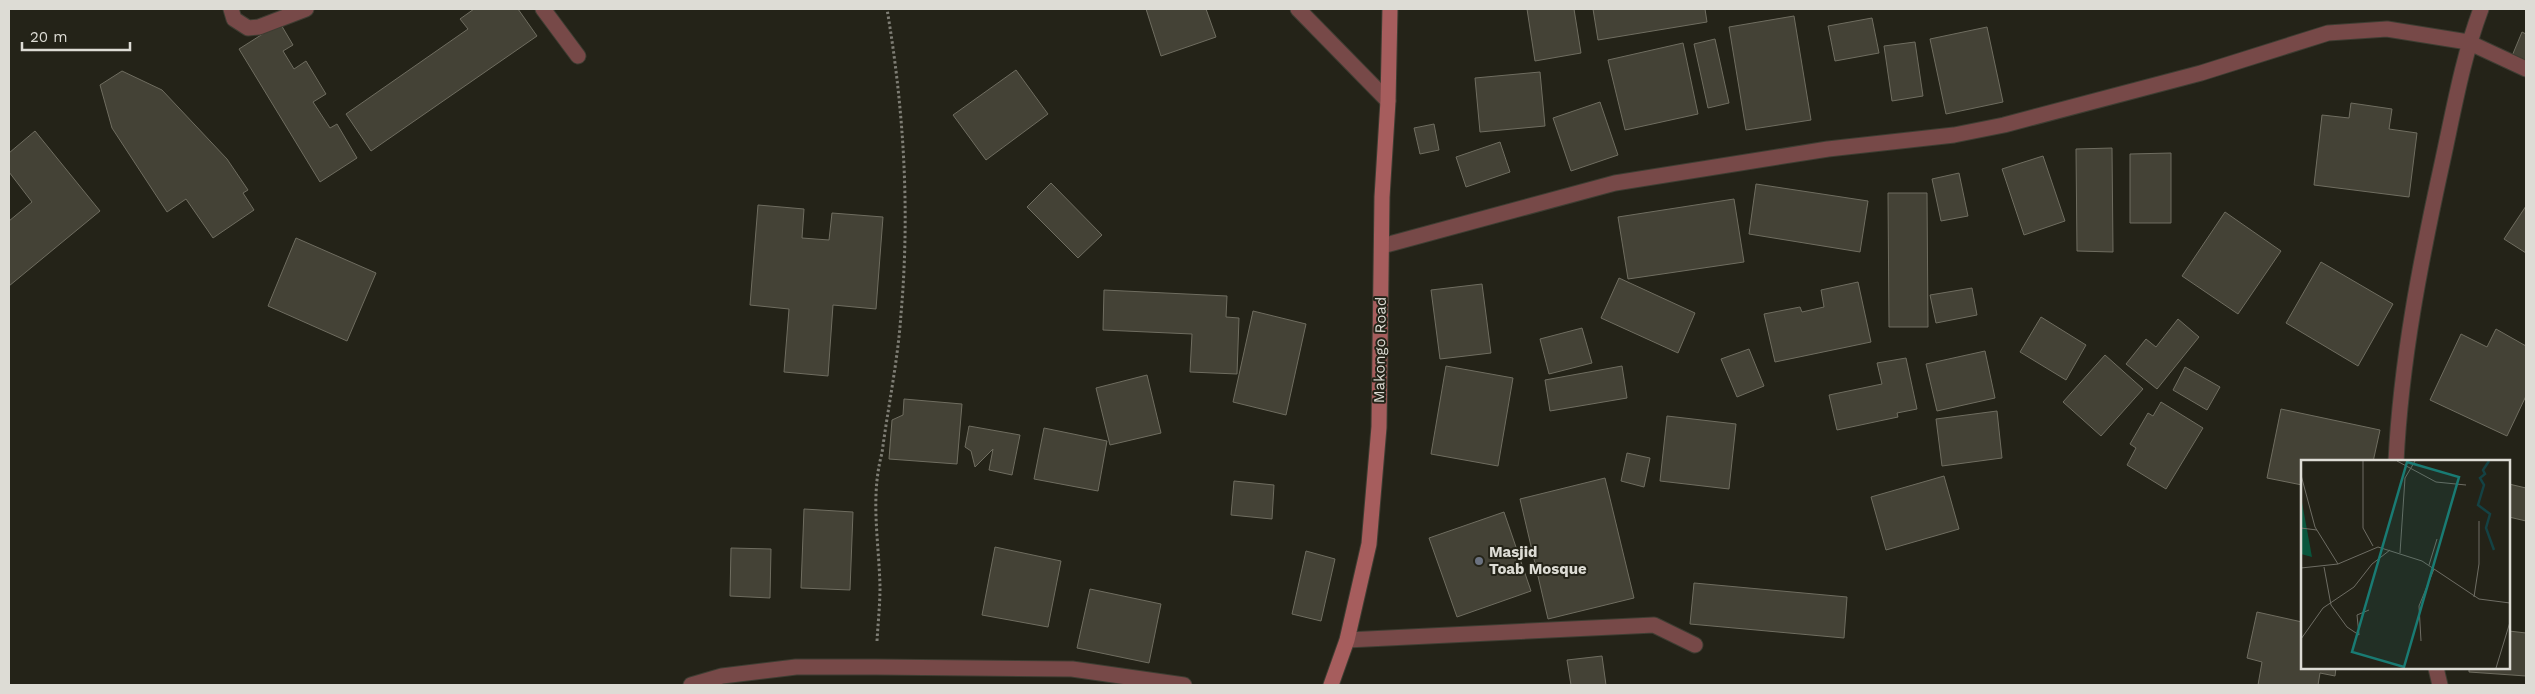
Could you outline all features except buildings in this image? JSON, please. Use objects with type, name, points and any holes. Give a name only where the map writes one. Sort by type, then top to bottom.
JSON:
[{"type":"street","points":[[231,9],[234,18],[248,28],[259,28],[306,9]]},
{"type":"street","points":[[544,9],[578,56]]},
{"type":"street","points":[[1298,9],[1388,102]]},
{"type":"street","name":"Makongo Road","points":[[1331,685],[1347,640],[1369,544],[1378,427],[1382,196],[1388,102],[1390,9]]},
{"type":"street","points":[[2396,460],[2408,337],[2430,219],[2468,42],[2481,9]]},
{"type":"street","points":[[1382,246],[1615,183],[1828,149],[1954,135],[1996,127],[2201,73],[2328,33],[2387,29],[2468,42],[2526,69]]},
{"type":"street","points":[[1347,640],[1654,625],[1695,645]]},
{"type":"street","points":[[691,685],[722,676],[796,667],[1072,669],[1184,685]]},
{"type":"street","points":[[2436,669],[2440,685]]},
{"type":"path","points":[[876,667],[880,588],[874,500],[876,475],[882,453],[901,314],[906,202],[898,71],[887,9]]},
{"type":"place","name":"Masjid Toab Mosque","points":[[1479,561]]}]
